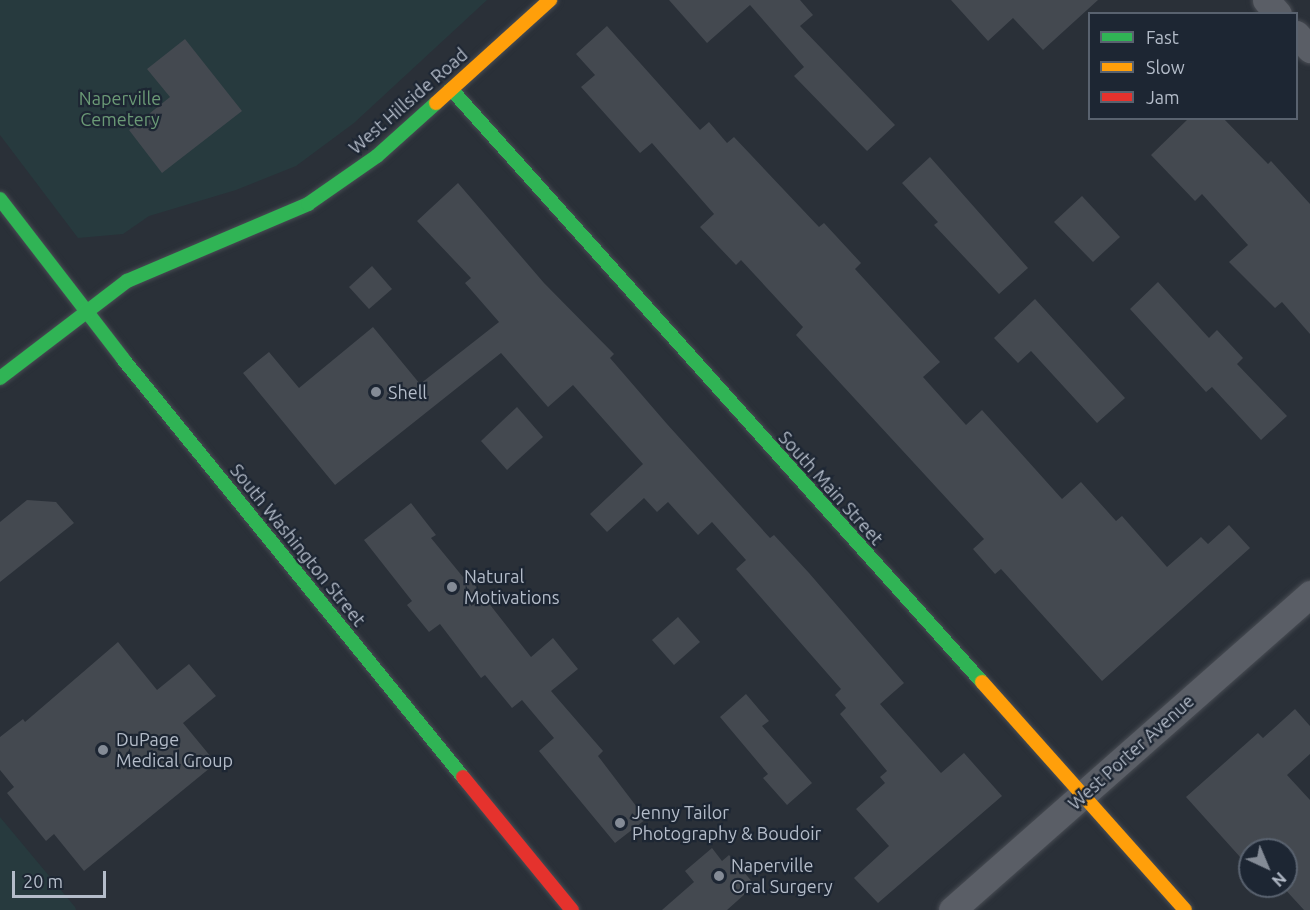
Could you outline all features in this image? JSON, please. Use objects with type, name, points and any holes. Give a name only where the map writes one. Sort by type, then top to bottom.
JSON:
[{"type":"street","name":"West Hillside Road","points":[[0,378],[127,281],[168,261],[308,204],[377,156],[550,0]]},
{"type":"street","points":[[1266,0],[1276,12]]},
{"type":"street","points":[[1298,36],[1310,49]]},
{"type":"street","name":"South Main Street","points":[[451,89],[1185,910]]},
{"type":"street","name":"South Washington Street","points":[[0,199],[572,910]]},
{"type":"street","name":"West Porter Avenue","points":[[952,910],[1310,594]]},
{"type":"green space","name":"Naperville Cemetery","points":[[0,0],[487,0],[354,123],[296,166],[236,190],[149,216],[123,234],[78,238],[0,135]]},
{"type":"green space","points":[[0,817],[75,907],[76,910],[0,910]]},
{"type":"building","points":[[669,0],[800,0],[813,15],[800,26],[895,125],[867,151],[794,76],[804,67],[750,5],[707,43]]},
{"type":"building","points":[[951,0],[1098,0],[1043,50],[1013,18],[988,41]]},
{"type":"building","points":[[607,26],[700,130],[709,122],[727,143],[734,137],[819,227],[824,223],[861,263],[855,269],[940,362],[923,377],[966,425],[982,410],[1062,499],[1081,482],[1116,521],[1122,516],[1167,567],[1201,537],[1208,544],[1229,525],[1250,548],[1102,681],[1001,569],[995,574],[973,549],[984,539],[796,335],[803,327],[741,260],[736,265],[700,227],[714,214],[652,143],[640,153],[581,87],[595,75],[576,54]]},
{"type":"building","points":[[185,39],[242,111],[162,173],[129,130],[170,97],[147,69]]},
{"type":"building","points":[[1187,120],[1225,120],[1268,164],[1271,161],[1310,204],[1310,334],[1282,302],[1275,308],[1229,262],[1248,245],[1202,194],[1195,201],[1151,155]]},
{"type":"building","points":[[930,157],[1028,268],[999,294],[934,225],[938,222],[902,183]]},
{"type":"building","points":[[458,183],[544,283],[614,354],[610,358],[667,424],[770,538],[774,535],[809,573],[904,683],[880,704],[941,773],[964,753],[1002,796],[878,903],[854,878],[889,846],[856,809],[885,783],[880,777],[887,771],[840,714],[846,708],[835,695],[841,689],[736,569],[746,560],[712,522],[698,535],[668,502],[657,512],[644,498],[607,532],[590,514],[643,464],[573,385],[548,407],[501,353],[335,485],[243,373],[269,352],[299,388],[373,327],[420,384],[499,322],[465,283],[471,278],[417,221]]},
{"type":"building","points":[[1082,196],[1120,237],[1093,262],[1054,222]]},
{"type":"building","points":[[372,266],[392,289],[369,309],[349,287]]},
{"type":"building","points":[[1158,282],[1209,338],[1217,330],[1243,358],[1237,364],[1287,416],[1261,440],[1212,387],[1206,392],[1130,309]]},
{"type":"building","points":[[1035,299],[1125,398],[1097,423],[1031,351],[1018,363],[994,338]]},
{"type":"building","points":[[517,407],[543,437],[507,470],[481,441]]},
{"type":"building","points":[[27,500],[56,502],[74,523],[0,582],[0,522]]},
{"type":"building","points":[[411,503],[436,535],[431,538],[463,577],[466,574],[531,657],[553,638],[578,669],[551,691],[603,751],[598,756],[646,819],[615,843],[539,751],[554,738],[522,700],[512,708],[485,675],[481,678],[440,624],[429,632],[407,605],[412,601],[364,540]]},
{"type":"building","points":[[678,617],[700,642],[674,665],[652,640]]},
{"type":"building","name":"DuPage Medical Group","points":[[118,642],[157,690],[189,664],[216,696],[183,723],[216,763],[84,871],[54,834],[46,841],[7,793],[14,787],[0,770],[0,737],[23,719],[25,722]]},
{"type":"building","points":[[746,694],[769,721],[762,726],[812,783],[787,805],[763,778],[768,774],[720,717]]},
{"type":"building","points":[[1295,709],[1310,726],[1310,754],[1287,775],[1310,800],[1310,910],[1304,910],[1293,898],[1298,898],[1298,838],[1238,838],[1238,855],[1186,797],[1258,733],[1263,738]]},
{"type":"building","name":"Naperville Oral Surgery","points":[[712,848],[722,861],[729,855],[755,885],[727,910],[662,910],[694,882],[685,871]]},
{"type":"traffic: fast","points":[[451,89],[982,682]]},
{"type":"traffic: fast","points":[[0,378],[127,281],[308,204],[377,156],[436,103]]},
{"type":"traffic: fast","points":[[0,199],[123,359],[463,777]]},
{"type":"traffic: slow","points":[[436,103],[550,0]]},
{"type":"traffic: slow","points":[[982,682],[1185,910]]},
{"type":"traffic: jam","points":[[463,777],[572,910]]},
{"type":"place","name":"Shell","points":[[376,392]]},
{"type":"place","name":"Natural Motivations","points":[[452,587]]},
{"type":"place","name":"DuPage Medical Group","points":[[103,750]]},
{"type":"place","name":"Jenny Tailor Photography & Boudoir","points":[[620,823]]},
{"type":"place","name":"Naperville Oral Surgery","points":[[719,876]]}]
